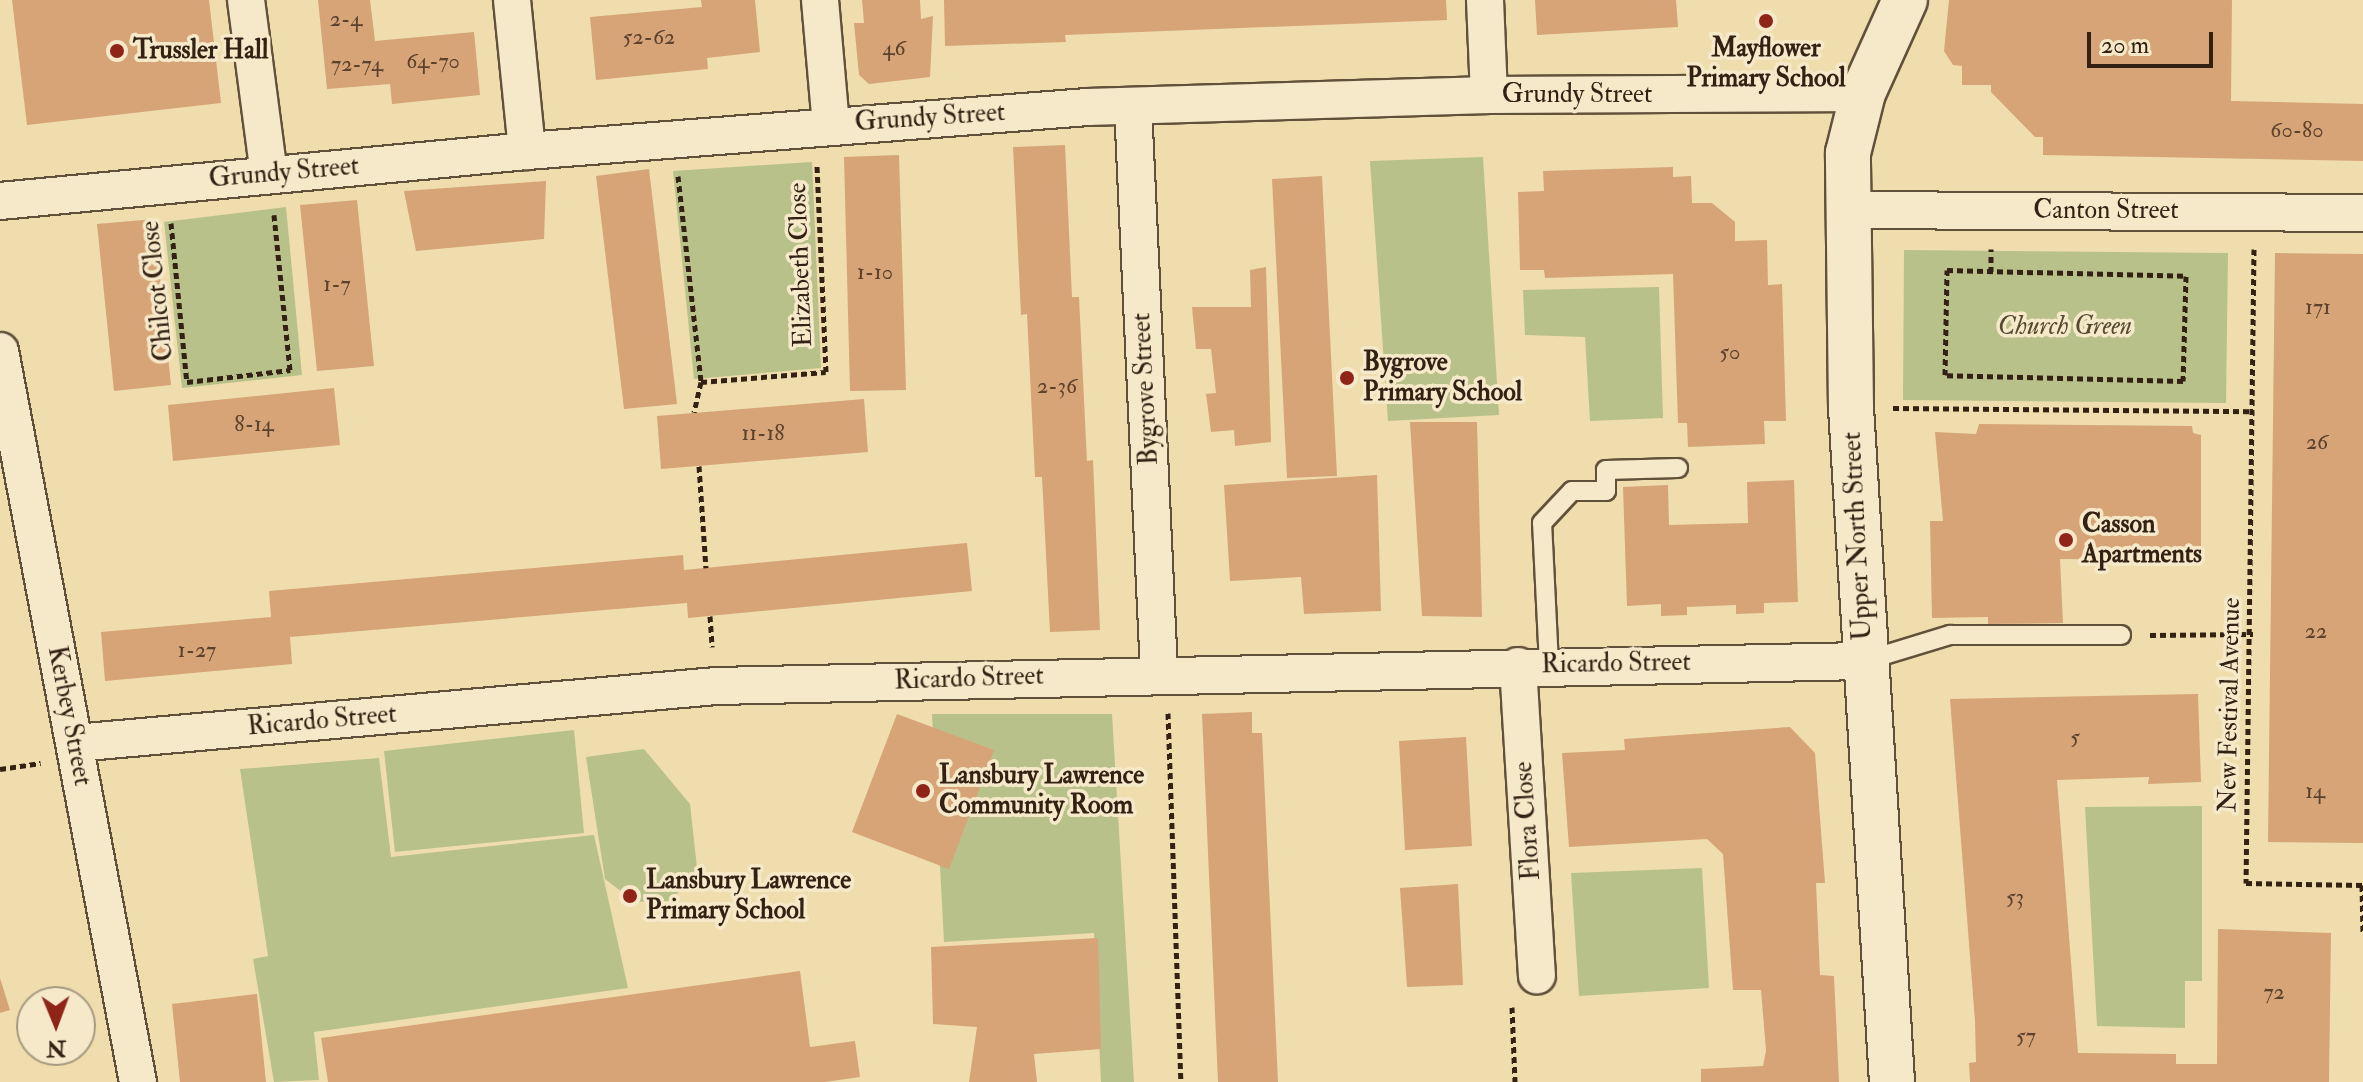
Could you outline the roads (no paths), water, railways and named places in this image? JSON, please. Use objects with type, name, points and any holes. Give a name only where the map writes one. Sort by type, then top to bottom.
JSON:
[{"type":"street","points":[[246,0],[269,174]]},
{"type":"street","points":[[512,0],[527,151]]},
{"type":"street","points":[[820,0],[823,127]]},
{"type":"street","points":[[1485,0],[1489,95]]},
{"type":"street","name":"Upper North Street","points":[[1892,1082],[1851,408],[1848,153],[1863,93],[1905,0]]},
{"type":"street","name":"Grundy Street","points":[[0,201],[527,151],[1133,106],[1489,95],[1863,93]]},
{"type":"street","name":"Bygrove Street","points":[[1133,106],[1159,673]]},
{"type":"street","name":"Canton Street","points":[[1849,210],[2363,213]]},
{"type":"street","name":"Kerbey Street","points":[[0,351],[7,430],[75,743],[138,1082]]},
{"type":"street","name":"Ricardo Street","points":[[75,743],[716,686],[1159,673],[1865,661]]},
{"type":"street","name":"Flora Close","points":[[1534,665],[1537,975]]},
{"type":"lane","points":[[1534,665],[1542,523],[1572,491],[1606,491],[1606,470],[1678,468]]},
{"type":"lane","points":[[1865,661],[1950,635],[2121,635]]},
{"type":"place","name":"Mayflower Primary School","points":[[1766,21]]},
{"type":"place","name":"Trussler Hall","points":[[117,51]]},
{"type":"place","name":"Bygrove Primary School","points":[[1347,378]]},
{"type":"place","name":"Casson Apartments","points":[[2066,540]]},
{"type":"place","name":"Lansbury Lawrence Community Room","points":[[923,791]]},
{"type":"place","name":"Lansbury Lawrence Primary School","points":[[630,896]]},
{"type":"park label","name":"Church Green","points":[[2065,327]]}]
